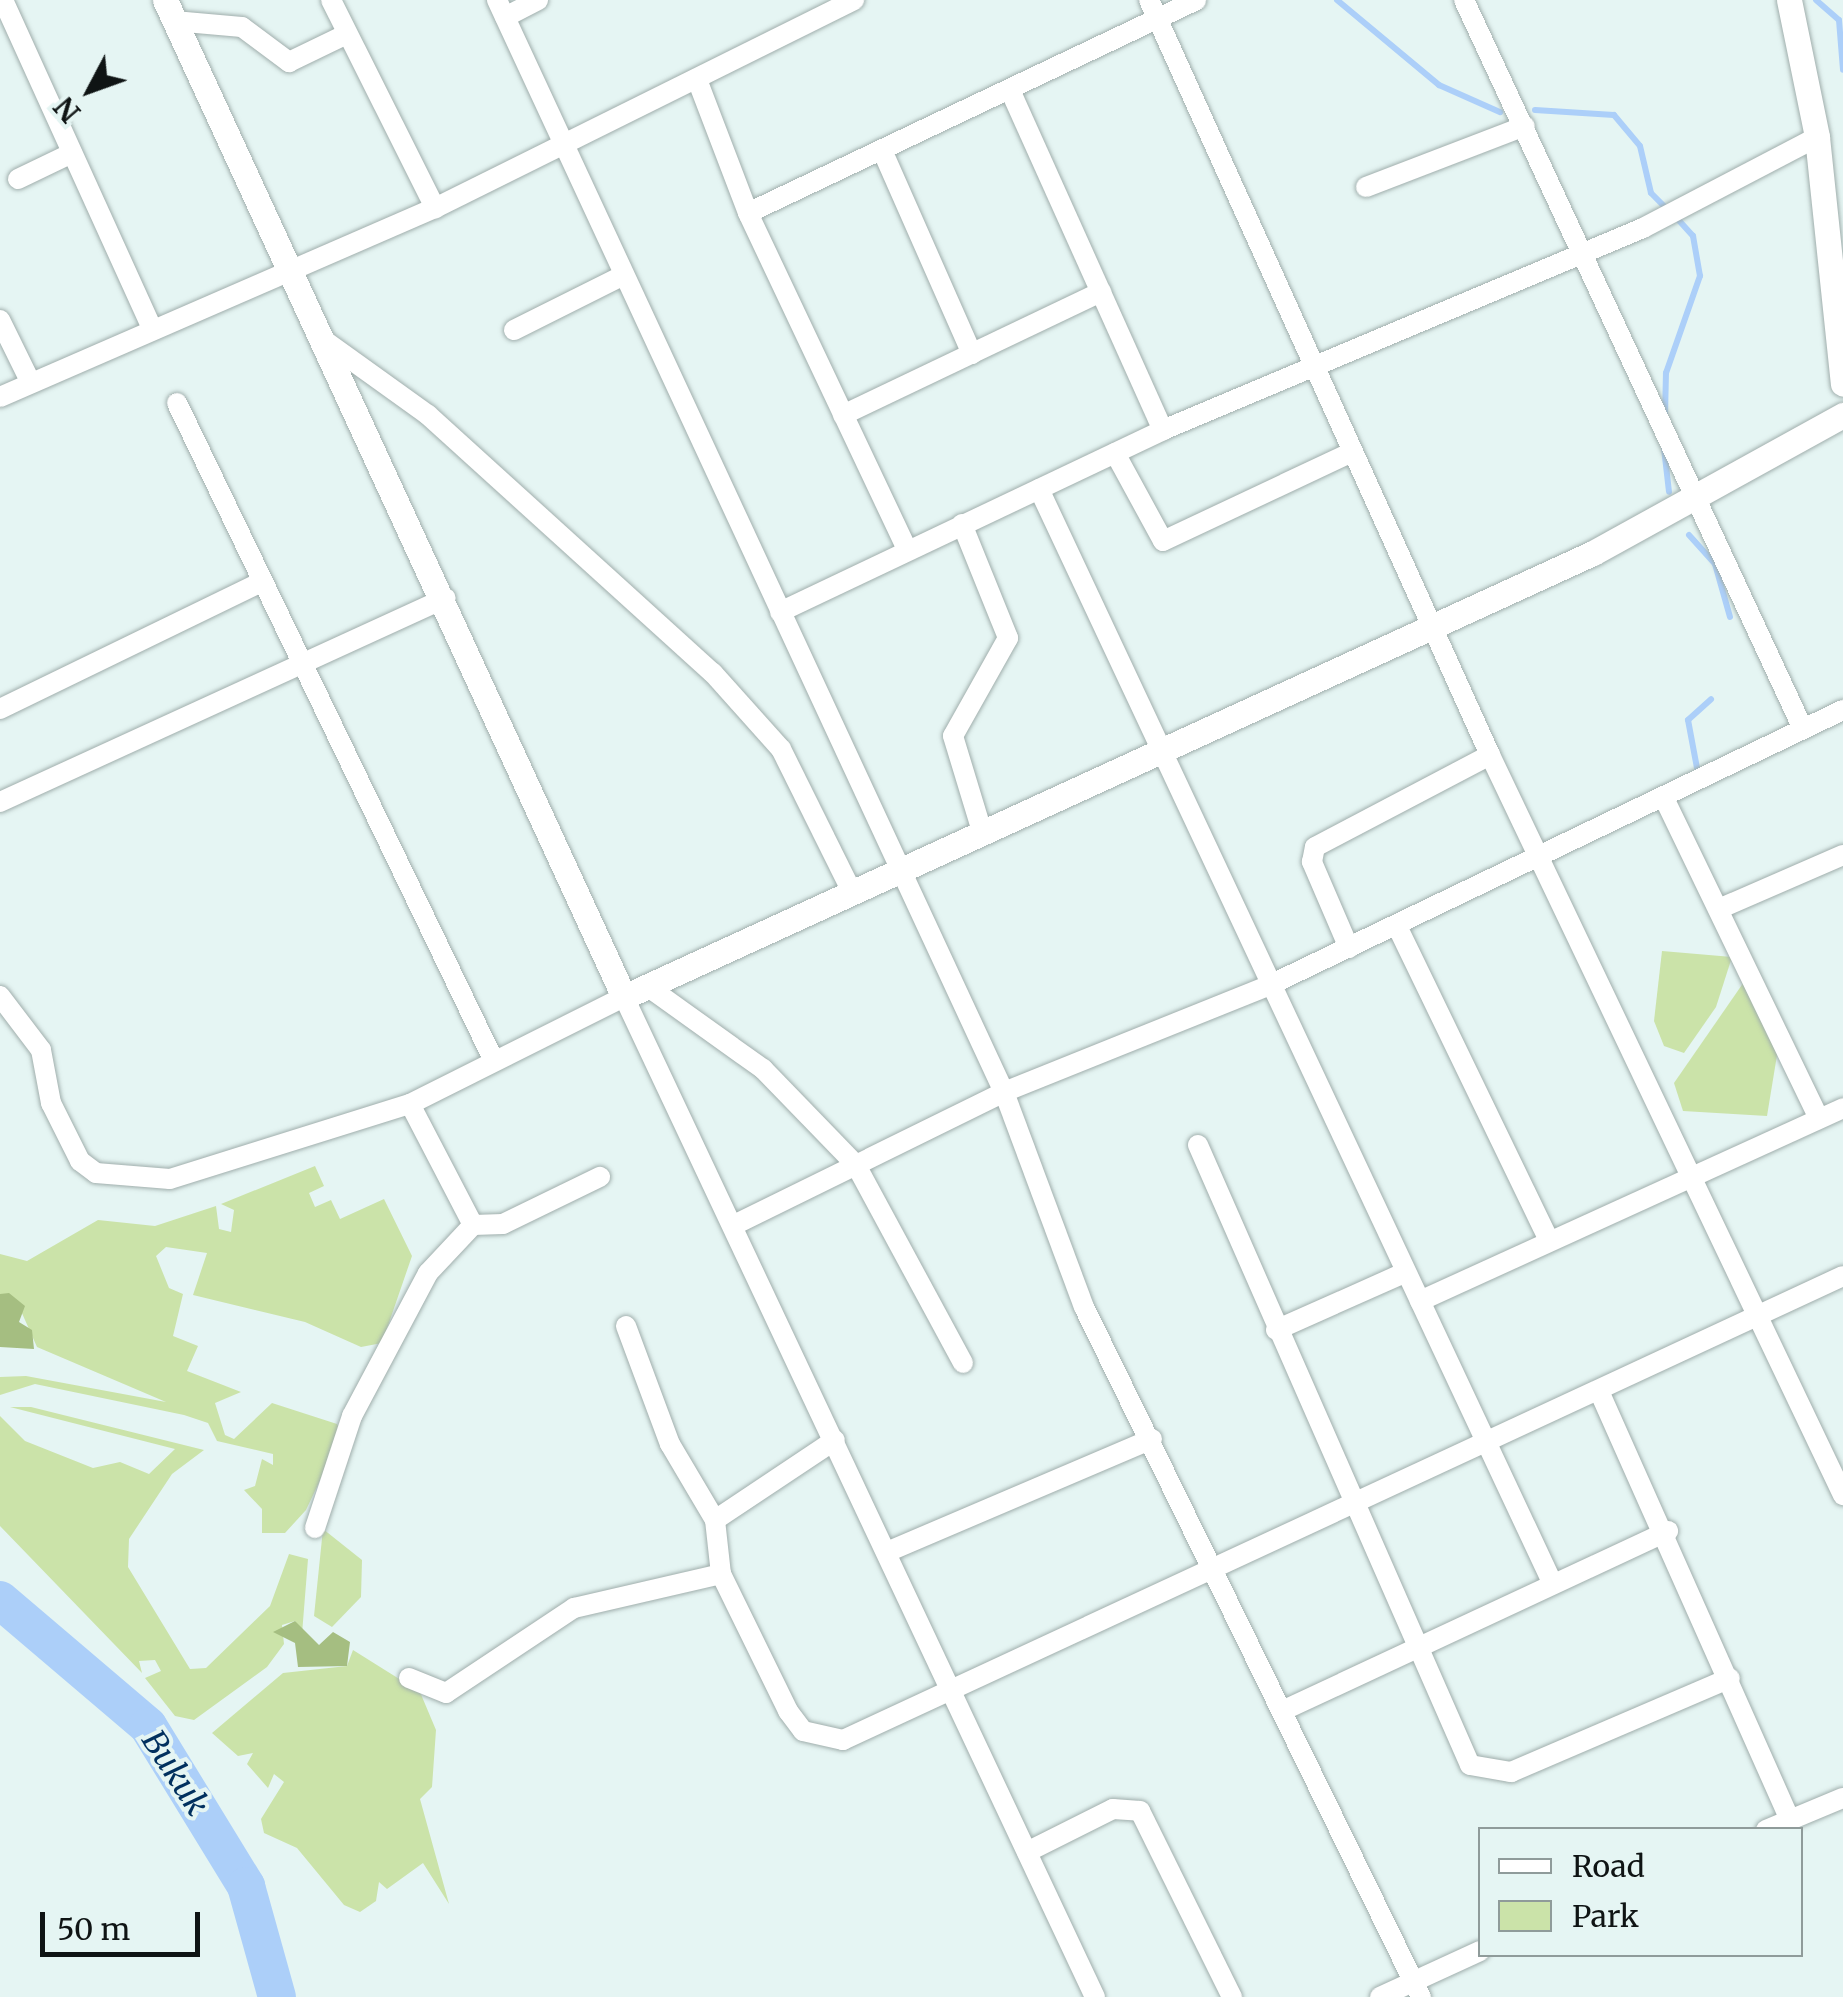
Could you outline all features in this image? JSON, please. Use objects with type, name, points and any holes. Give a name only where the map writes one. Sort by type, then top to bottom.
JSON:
[{"type":"street","points":[[2,0],[151,327]]},
{"type":"street","points":[[331,0],[345,35],[373,72],[435,208]]},
{"type":"street","points":[[538,0],[501,8],[896,868],[1004,1092],[1084,1306],[1417,1989]]},
{"type":"street","points":[[0,397],[151,327],[435,208],[698,82],[821,7],[854,0]]},
{"type":"street","points":[[748,214],[1010,90],[1154,9],[1196,0]]},
{"type":"street","points":[[1464,0],[1586,252],[1802,730]]},
{"type":"street","points":[[1789,0],[1817,137],[1843,384]]},
{"type":"street","points":[[1154,9],[1490,755],[1689,1176],[1758,1315],[1836,1458],[1843,1495]]},
{"type":"street","points":[[170,10],[242,26],[289,62],[345,35]]},
{"type":"street","points":[[170,10],[446,598],[624,998],[736,1224],[1095,1997]]},
{"type":"street","points":[[698,82],[748,214],[907,550]]},
{"type":"street","points":[[1010,90],[1163,430]]},
{"type":"street","points":[[1366,187],[1523,122]]},
{"type":"street","points":[[780,612],[1163,430],[1316,372],[1586,252],[1817,137]]},
{"type":"street","points":[[882,150],[972,354]]},
{"type":"street","points":[[18,179],[72,153]]},
{"type":"street","points":[[514,330],[622,276]]},
{"type":"street","points":[[843,415],[1101,292]]},
{"type":"street","points":[[0,320],[31,383]]},
{"type":"street","points":[[325,341],[428,416],[712,673],[781,749],[851,890]]},
{"type":"street","points":[[178,404],[494,1061]]},
{"type":"street","points":[[0,996],[41,1050],[66,1139],[96,1173],[170,1179],[410,1104],[896,868],[1699,497],[1843,415]]},
{"type":"street","points":[[1115,453],[1162,541],[1352,452]]},
{"type":"street","points":[[1039,489],[1162,744],[1270,985],[1552,1582]]},
{"type":"street","points":[[962,524],[1008,638],[952,736],[981,828]]},
{"type":"street","points":[[0,709],[261,582]]},
{"type":"street","points":[[0,802],[446,598]]},
{"type":"street","points":[[736,1224],[1004,1092],[1270,985],[1843,710]]},
{"type":"street","points":[[1349,948],[1312,862],[1315,847],[1490,755]]},
{"type":"street","points":[[1664,798],[1819,1118]]},
{"type":"street","points":[[1720,908],[1843,855]]},
{"type":"street","points":[[1397,926],[1549,1241]]},
{"type":"street","points":[[648,986],[763,1069],[856,1164],[963,1362]]},
{"type":"street","points":[[410,1104],[473,1224]]},
{"type":"street","points":[[1420,1301],[1843,1108]]},
{"type":"street","points":[[1198,1145],[1412,1646],[1470,1764],[1496,1775],[1730,1678]]},
{"type":"street","points":[[314,1528],[352,1416],[428,1274],[473,1224],[503,1224],[600,1177]]},
{"type":"street","points":[[1276,1330],[1406,1272]]},
{"type":"street","points":[[626,1326],[670,1444],[716,1520],[721,1574],[803,1732],[843,1740],[1215,1572],[1843,1276]]},
{"type":"street","points":[[1599,1391],[1668,1531],[1790,1819]]},
{"type":"street","points":[[887,1552],[1152,1439]]},
{"type":"street","points":[[716,1520],[835,1440]]},
{"type":"street","points":[[1282,1711],[1412,1646],[1668,1531]]},
{"type":"street","points":[[409,1678],[446,1693],[574,1608],[721,1574]]},
{"type":"street","points":[[1773,1827],[1843,1798]]},
{"type":"street","points":[[1027,1852],[1114,1810],[1140,1811],[1232,1997]]},
{"type":"street","points":[[1380,1997],[1417,1989],[1478,1951]]},
{"type":"green space","points":[[1662,951],[1732,957],[1716,1007],[1684,1053],[1664,1046],[1654,1021]]},
{"type":"green space","points":[[1746,979],[1779,1043],[1767,1116],[1683,1111],[1674,1083]]},
{"type":"green space","points":[[315,1166],[324,1186],[309,1193],[315,1207],[331,1200],[340,1219],[384,1199],[412,1256],[382,1343],[361,1347],[305,1322],[193,1295],[207,1253],[166,1247],[156,1256],[169,1288],[183,1294],[173,1336],[198,1346],[187,1371],[241,1392],[215,1403],[225,1435],[234,1439],[272,1403],[337,1424],[342,1434],[306,1510],[285,1533],[262,1533],[262,1509],[244,1490],[255,1486],[262,1459],[273,1465],[273,1454],[217,1441],[208,1423],[184,1415],[35,1384],[0,1395],[0,1377],[26,1376],[166,1402],[37,1347],[17,1302],[0,1294],[0,1254],[27,1261],[98,1220],[155,1226],[216,1206],[219,1229],[231,1232],[234,1210],[221,1204]]},
{"type":"green space","points":[[9,1293],[25,1306],[19,1322],[32,1330],[34,1349],[0,1347],[0,1294]]},
{"type":"green space","points":[[10,1407],[31,1407],[204,1450],[172,1474],[129,1539],[128,1567],[190,1669],[206,1668],[270,1606],[289,1554],[308,1559],[302,1634],[295,1621],[282,1625],[284,1644],[267,1667],[194,1720],[175,1716],[145,1678],[161,1671],[155,1660],[139,1661],[142,1673],[0,1526],[0,1416],[25,1441],[93,1468],[120,1462],[149,1474],[175,1449]]},
{"type":"green space","points":[[323,1529],[362,1560],[361,1597],[332,1627],[314,1616]]},
{"type":"green space","points":[[295,1621],[319,1645],[333,1632],[350,1642],[347,1666],[298,1667],[295,1643],[273,1632]]},
{"type":"green space","points":[[353,1650],[420,1692],[436,1730],[432,1787],[420,1799],[449,1904],[423,1863],[387,1889],[379,1882],[376,1901],[360,1912],[344,1905],[297,1848],[264,1833],[261,1819],[284,1782],[274,1774],[268,1788],[247,1764],[253,1753],[238,1756],[212,1733],[283,1673],[347,1666]]},
{"type":"waterway","points":[[1337,0],[1439,85],[1500,112]]},
{"type":"waterway","points":[[1816,0],[1839,20],[1843,70]]},
{"type":"waterway","points":[[1535,110],[1614,115],[1640,146],[1651,193],[1667,209]]},
{"type":"waterway","points":[[1665,416],[1666,373],[1700,276],[1693,236],[1676,217]]},
{"type":"waterway","points":[[1664,448],[1669,492]]},
{"type":"waterway","points":[[1689,535],[1715,564],[1730,617]]},
{"type":"waterway","points":[[1697,768],[1688,720],[1711,699]]},
{"type":"waterway","name":"Bukuk","points":[[0,1600],[148,1726],[246,1886],[277,1997]]}]
